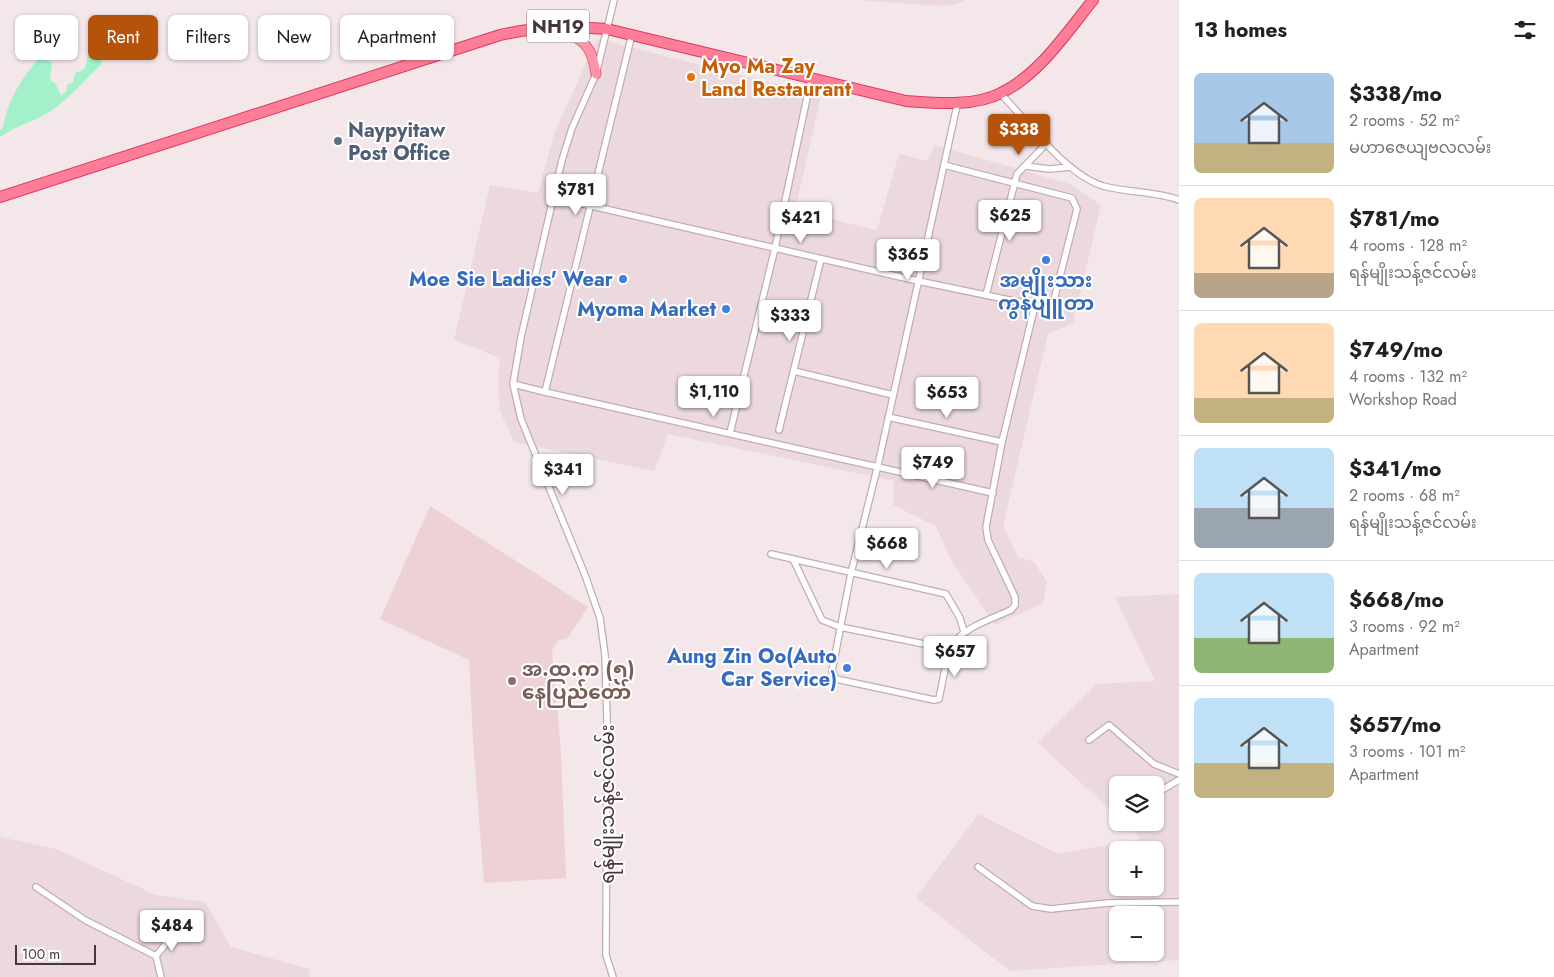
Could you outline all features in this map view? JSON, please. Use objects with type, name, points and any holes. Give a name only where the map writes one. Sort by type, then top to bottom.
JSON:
[{"type":"highway","name":"NH19","points":[[0,197],[500,35],[540,27],[607,29],[632,34],[906,101],[979,100],[1001,94],[1044,59],[1093,0]]},
{"type":"main road","points":[[540,27],[570,34],[581,40],[594,58],[596,74]]},
{"type":"street","name":"ရန်မျိုးသန့်ဇင်လမ်း","points":[[613,977],[606,955],[607,719],[605,655],[600,618],[585,575],[520,419],[513,384],[521,337],[553,197],[572,128],[596,74],[614,0]]},
{"type":"street","points":[[545,392],[632,34]]},
{"type":"street","points":[[730,433],[775,248],[811,79]]},
{"type":"street","points":[[1001,94],[1071,167],[1087,179],[1102,185],[1179,200]]},
{"type":"street","points":[[958,101],[878,465],[851,573],[832,671],[833,676],[934,700],[939,699],[942,695],[950,649],[955,640],[964,632],[1011,610],[1015,606],[1012,588],[988,540],[986,527],[1002,442],[1035,305]]},
{"type":"street","points":[[986,295],[1017,174],[1047,143]]},
{"type":"street","points":[[553,197],[918,281],[1035,305],[1048,307],[1053,304],[1077,209],[1072,198],[944,165]]},
{"type":"street","points":[[1025,166],[1050,169],[1071,167]]},
{"type":"street","points":[[780,430],[820,259]]},
{"type":"street","points":[[794,371],[893,395]]},
{"type":"street","points":[[513,384],[878,465],[993,493]]},
{"type":"street","points":[[888,417],[1002,442]]},
{"type":"street","points":[[771,554],[946,594],[960,618],[964,632]]},
{"type":"street","points":[[793,559],[822,620],[840,627],[950,649]]},
{"type":"street","points":[[1089,740],[1110,725],[1154,764],[1179,774]]},
{"type":"street","points":[[1164,788],[1179,780]]},
{"type":"street","points":[[978,867],[1032,906],[1051,909],[1108,903],[1179,902]]},
{"type":"street","points":[[36,887],[85,920],[156,956],[162,977]]},
{"type":"street","points":[[156,956],[172,936]]},
{"type":"shaded area","points":[[858,0],[965,0],[957,4],[940,6]]},
{"type":"shaded area","points":[[597,39],[821,95],[795,211],[877,230],[899,154],[927,161],[935,145],[1070,184],[1101,205],[1073,323],[1048,334],[1003,526],[1018,557],[1034,562],[1047,582],[1043,603],[995,625],[951,560],[936,526],[893,505],[894,481],[668,434],[654,471],[514,442],[500,411],[498,382],[500,358],[454,340],[490,185],[538,193],[554,134]]},
{"type":"shaded area","points":[[87,57],[88,60],[101,60],[101,64],[70,96],[49,112],[0,137],[0,130],[3,128],[5,117],[17,88],[38,60],[48,60],[52,63],[50,80],[55,83],[61,96],[66,91],[68,84],[73,83],[75,73],[85,68]]},
{"type":"shaded area","name":"အ.ထ.က (၅) နေပြည်တော်","points":[[430,506],[588,607],[567,639],[558,640],[552,650],[561,752],[566,878],[484,883],[469,660],[380,619]]},
{"type":"shaded area","points":[[1179,594],[1179,960],[1164,961],[1164,906],[1109,906],[1109,961],[1164,961],[1010,971],[916,898],[978,814],[1058,854],[1109,845],[1109,896],[1164,896],[1164,841],[1130,841],[1141,839],[1132,831],[1164,831],[1164,776],[1109,776],[1109,809],[1038,743],[1097,684],[1155,681],[1115,597]]},
{"type":"shaded area","points":[[0,837],[56,849],[156,895],[205,902],[231,947],[309,969],[310,977],[0,977]]},
{"type":"place","name":"Myo Ma Zay Land Restaurant","points":[[691,77]]},
{"type":"place","name":"Naypyitaw Post Office","points":[[338,141]]},
{"type":"place","name":"အမျိုးသား ကွန်ပျူတာ","points":[[1046,260]]},
{"type":"place","name":"Moe Sie Ladies' Wear","points":[[623,279]]},
{"type":"place","name":"Myoma Market","points":[[726,309]]},
{"type":"place","name":"Aung Zin Oo(Auto Car Service)","points":[[847,668]]},
{"type":"place","name":"အ.ထ.က (၅) နေပြည်တော်","points":[[512,681]]}]
